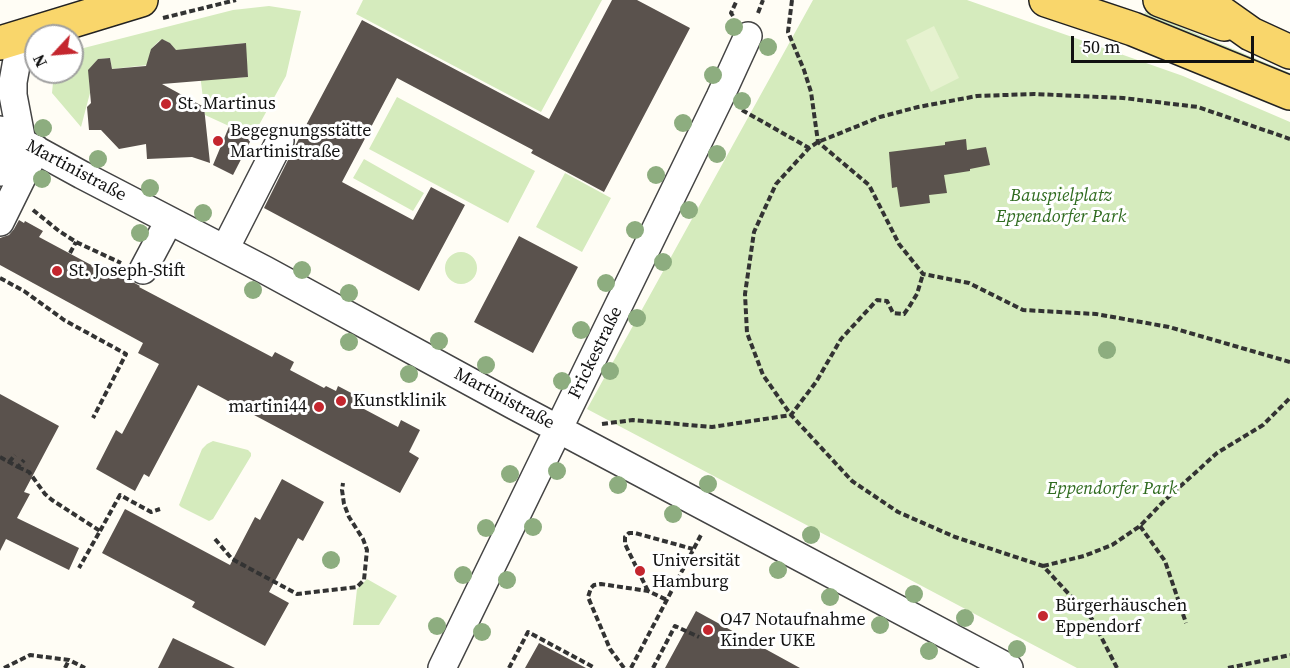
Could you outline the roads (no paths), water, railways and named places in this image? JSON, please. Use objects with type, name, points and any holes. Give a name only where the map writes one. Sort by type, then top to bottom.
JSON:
[{"type":"main road","points":[[12,39],[141,0]]},
{"type":"main road","points":[[1046,0],[1133,29],[1290,93]]},
{"type":"main road","points":[[1084,0],[1133,29]]},
{"type":"main road","points":[[1160,0],[1290,51]]},
{"type":"main road","points":[[1203,0],[1251,34]]},
{"type":"street","name":"Frickestraße","points":[[442,668],[748,36]]},
{"type":"street","points":[[0,222],[7,183],[19,140],[13,95],[17,60],[12,39]]},
{"type":"street","name":"Martinistraße","points":[[19,140],[1009,668]]},
{"type":"street","points":[[225,249],[280,141]]},
{"type":"street","points":[[143,270],[169,221]]},
{"type":"place","name":"St. Martinus","points":[[166,104]]},
{"type":"place","name":"Begegnungsstätte Martinistraße","points":[[218,141]]},
{"type":"place","name":"St. Joseph-Stift","points":[[57,271]]},
{"type":"place","name":"Kunstklinik","points":[[341,401]]},
{"type":"place","name":"martini44","points":[[319,407]]},
{"type":"place","name":"Universität Hamburg","points":[[640,571]]},
{"type":"place","name":"Bürgerhäuschen Eppendorf","points":[[1043,616]]},
{"type":"place","name":"O47 Notaufnahme Kinder UKE","points":[[708,630]]},
{"type":"park label","name":"Bauspielplatz Eppendorfer Park","points":[[1061,206]]},
{"type":"park label","name":"Eppendorfer Park","points":[[1112,489]]}]
